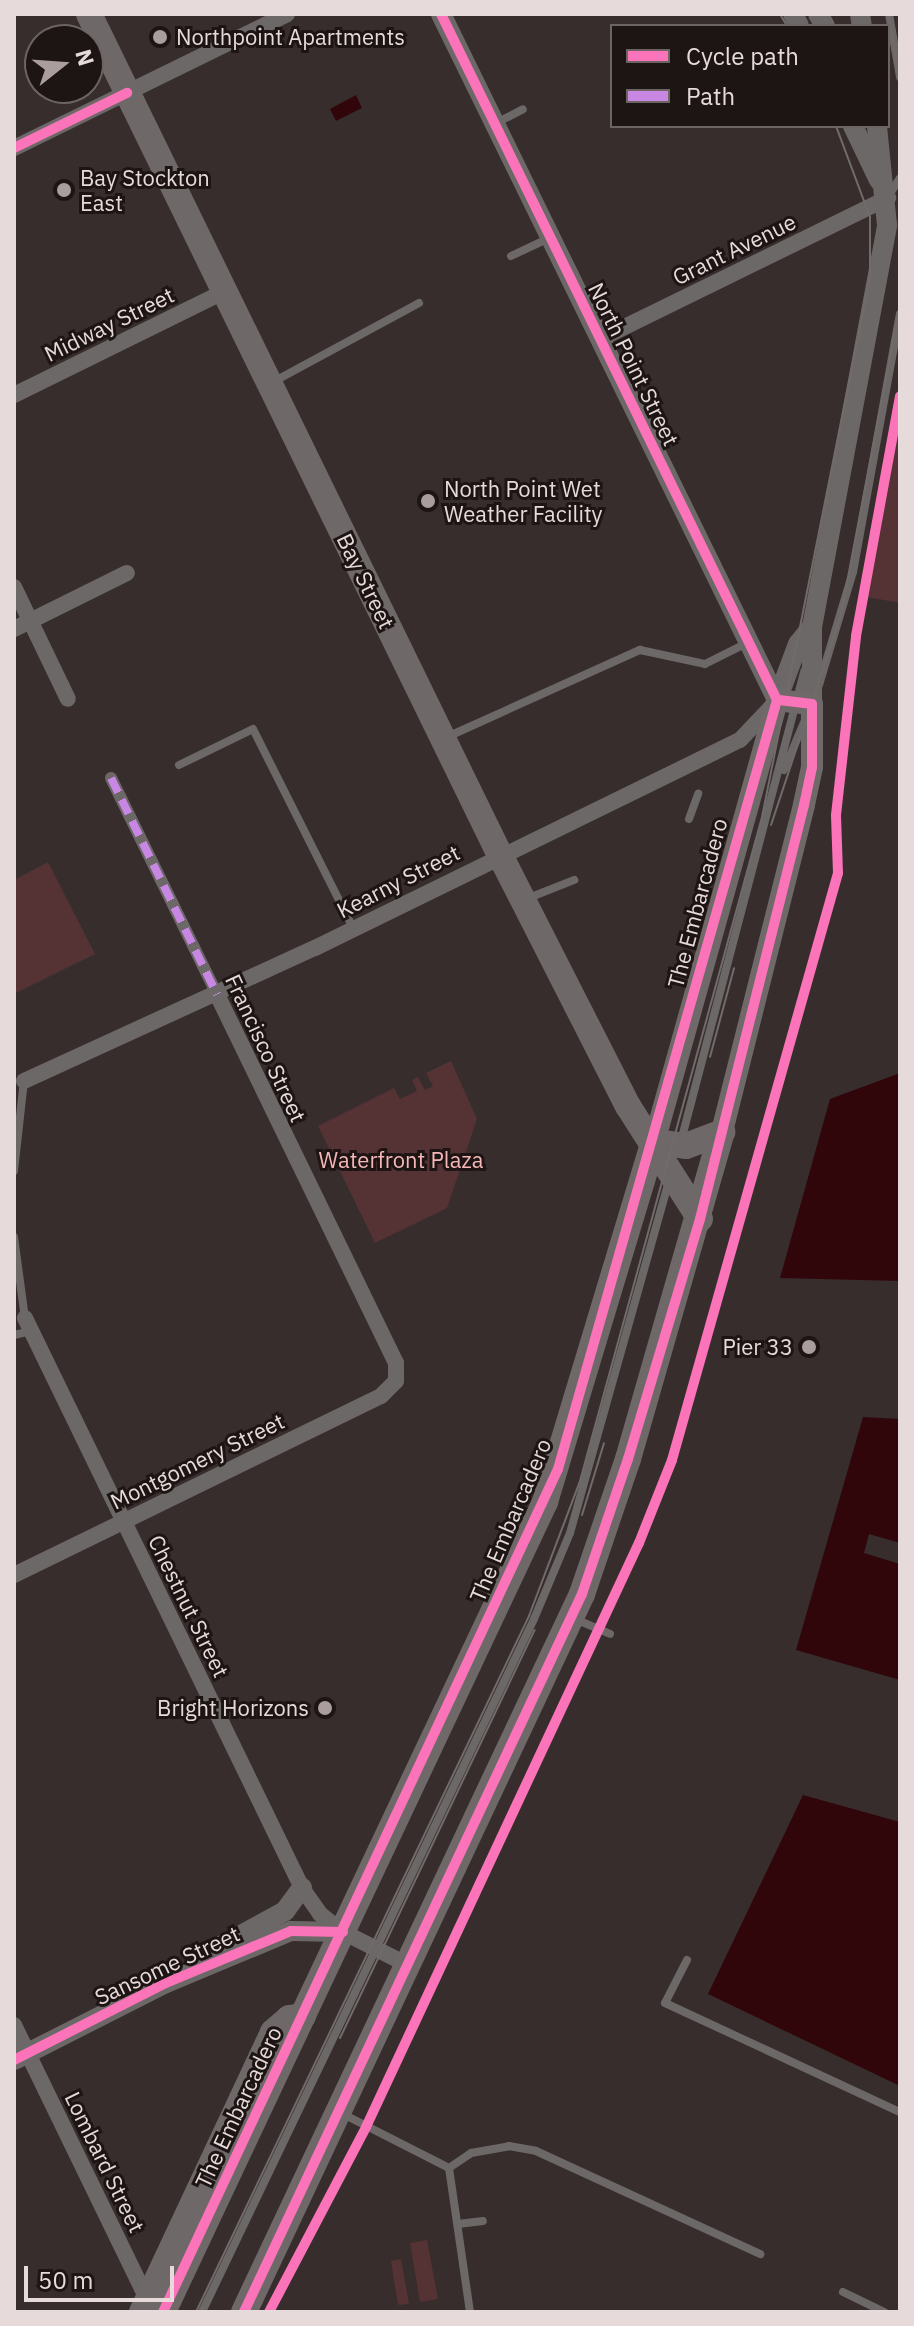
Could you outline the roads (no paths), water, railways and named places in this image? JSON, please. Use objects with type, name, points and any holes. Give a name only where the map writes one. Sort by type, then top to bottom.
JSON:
[{"type":"main road","name":"Bay Street","points":[[89,14],[500,855],[628,1106],[669,1153],[700,1219]]},
{"type":"main road","name":"The Embarcadero","points":[[244,2312],[571,1617],[628,1459],[700,1219],[804,805],[812,767],[795,702]]},
{"type":"main road","name":"The Embarcadero","points":[[157,2309],[303,2016],[545,1502],[669,1153],[795,702]]},
{"type":"main road","points":[[669,1153],[722,1132]]},
{"type":"street","points":[[14,148],[287,14]]},
{"type":"street","name":"North Point Street","points":[[441,14],[747,643],[795,702]]},
{"type":"street","points":[[854,128],[888,198]]},
{"type":"street","name":"The Embarcadero","points":[[795,702],[883,250],[888,198],[877,128]]},
{"type":"street","name":"Grant Avenue","points":[[600,339],[888,198]]},
{"type":"street","name":"Midway Street","points":[[14,395],[223,292]]},
{"type":"street","points":[[14,629],[127,573]]},
{"type":"street","points":[[14,587],[68,699]]},
{"type":"street","name":"The Embarcadero","points":[[795,702],[798,644],[812,627]]},
{"type":"street","name":"Kearny Street","points":[[24,1081],[217,994],[740,740],[795,702]]},
{"type":"street","name":"Francisco Street","points":[[111,778],[396,1363],[396,1381]]},
{"type":"street","name":"Chestnut Street","points":[[28,1324],[302,1888],[320,1914],[343,1932],[408,1965]]},
{"type":"street","name":"Montgomery Street","points":[[14,1575],[381,1396],[396,1381]]},
{"type":"street","points":[[166,1983],[199,1958],[285,1911],[302,1888]]},
{"type":"street","name":"Sansome Street","points":[[21,2057],[166,1983],[291,1931],[343,1932]]},
{"type":"street","name":"Lombard Street","points":[[14,2025],[21,2057],[157,2309]]},
{"type":"lane","points":[[889,14],[900,77]]},
{"type":"lane","points":[[495,124],[523,109]]},
{"type":"lane","points":[[888,198],[900,178]]},
{"type":"lane","points":[[511,256],[550,237]]},
{"type":"lane","points":[[269,384],[419,303]]},
{"type":"lane","points":[[795,702],[839,633],[900,314]]},
{"type":"lane","points":[[443,739],[640,650],[705,664],[747,643]]},
{"type":"lane","name":"The Embarcadero","points":[[773,797],[795,702]]},
{"type":"lane","name":"The Embarcadero","points":[[202,2312],[570,1533],[669,1153],[773,797],[795,702]]},
{"type":"lane","points":[[179,765],[253,729],[353,928]]},
{"type":"lane","points":[[689,819],[698,794]]},
{"type":"lane","points":[[523,900],[574,880]]},
{"type":"lane","points":[[14,1171],[24,1081]]},
{"type":"lane","points":[[14,1237],[28,1324],[14,1335]]},
{"type":"lane","points":[[571,1617],[610,1634]]},
{"type":"lane","points":[[687,1960],[665,2003],[900,2112]]},
{"type":"lane","points":[[340,2112],[449,2168]]},
{"type":"lane","points":[[449,2168],[471,2153],[509,2146],[536,2151],[760,2254]]},
{"type":"lane","points":[[449,2168],[470,2312]]},
{"type":"lane","points":[[458,2224],[483,2221]]},
{"type":"lane","points":[[843,2292],[884,2312]]},
{"type":"tram line","points":[[780,14],[786,24]]},
{"type":"tram line","points":[[888,14],[890,24]]},
{"type":"tram line","points":[[890,25],[900,82]]},
{"type":"tram line","points":[[196,2312],[529,1616],[580,1481],[762,817],[870,277],[870,217],[837,128]]},
{"type":"tram line","points":[[771,825],[841,614],[900,306]]},
{"type":"tram line","points":[[710,1057],[734,968]]},
{"type":"tram line","points":[[582,1515],[604,1443]]},
{"type":"tram line","points":[[340,2038],[535,1630]]},
{"type":"place","name":"Northpoint Apartments","points":[[160,37]]},
{"type":"place","name":"Bay Stockton East","points":[[64,190]]},
{"type":"place","name":"North Point Wet Weather Facility","points":[[428,501]]},
{"type":"place","name":"Pier 33","points":[[809,1347]]},
{"type":"place","name":"Bright Horizons","points":[[325,1708]]},
{"type":"park label","name":"Waterfront Plaza","points":[[401,1160]]}]
